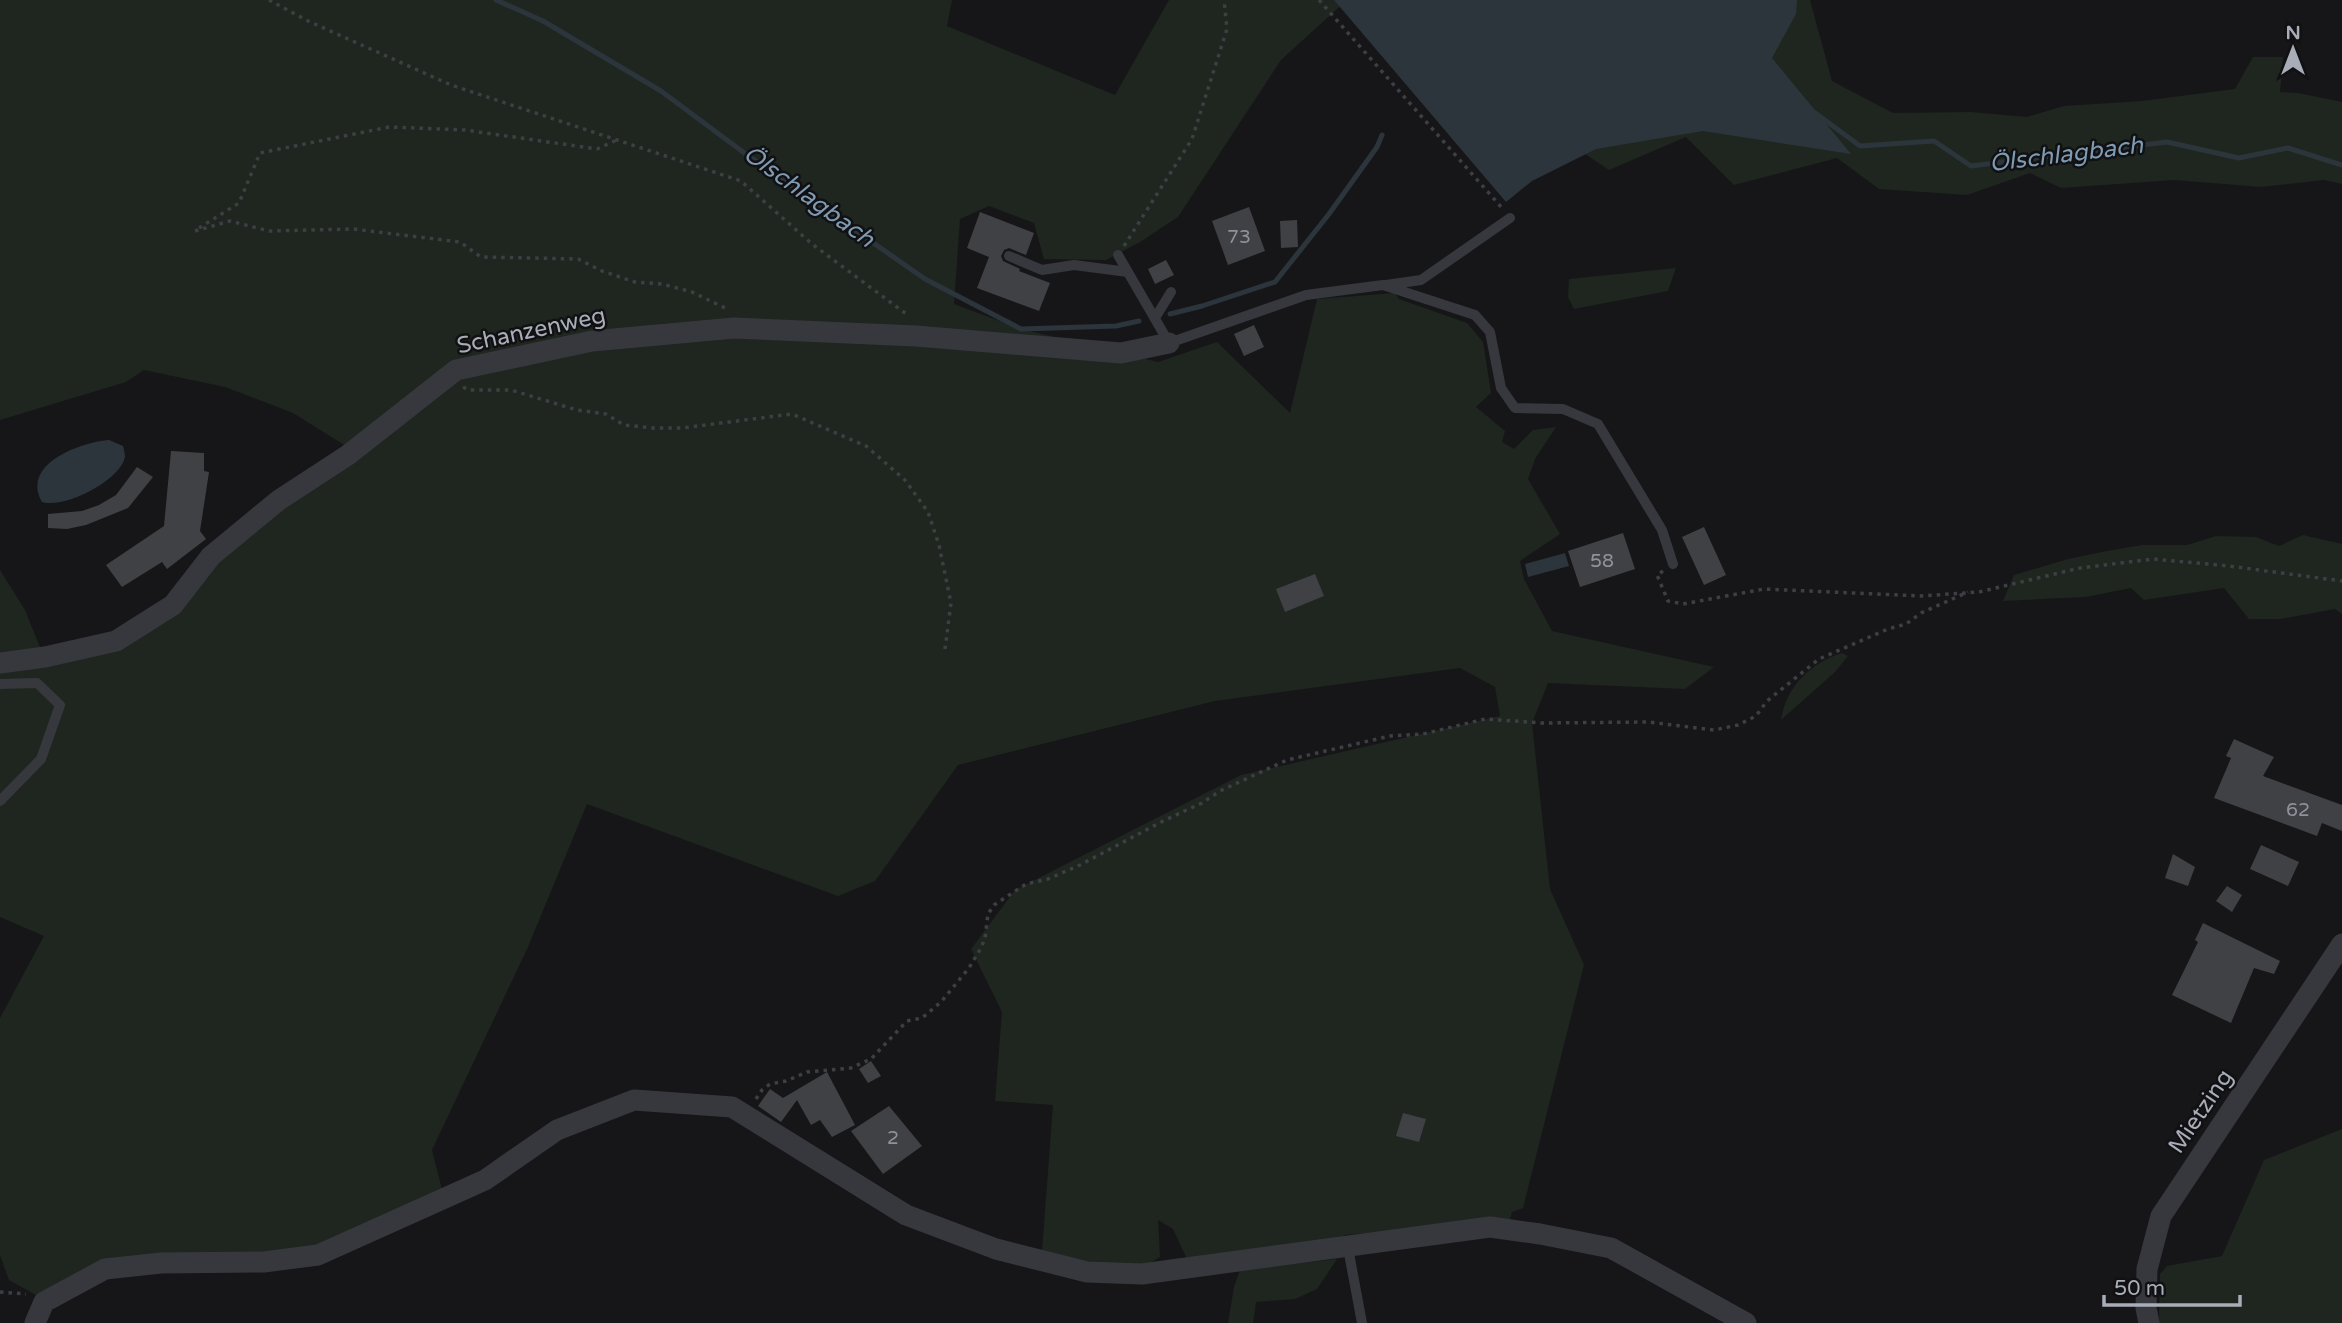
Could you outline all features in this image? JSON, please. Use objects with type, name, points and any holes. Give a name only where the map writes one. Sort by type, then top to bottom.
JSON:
[{"type":"street","name":"Schanzenweg","points":[[0,663],[45,657],[116,641],[173,605],[211,556],[279,500],[356,449],[456,370],[592,341],[734,328],[939,338],[1121,353],[1169,343]]},
{"type":"street","name":"Mietzing","points":[[2149,1323],[2146,1308],[2147,1269],[2161,1216],[2342,944]]},
{"type":"street","points":[[35,1323],[44,1303],[105,1269],[161,1263],[264,1262],[318,1255],[485,1180],[557,1130],[634,1100],[732,1107],[906,1215],[996,1249],[1087,1272],[1142,1274],[1490,1227],[1612,1248],[1746,1323]]},
{"type":"lane","points":[[1118,255],[1169,343],[1306,295],[1421,280],[1510,218]]},
{"type":"lane","points":[[1009,256],[1042,270],[1074,265],[1128,272]]},
{"type":"lane","points":[[1383,285],[1475,315],[1490,332],[1501,388],[1515,408],[1563,409],[1598,424],[1662,530],[1673,564]]},
{"type":"lane","points":[[1155,318],[1171,292]]},
{"type":"lane","points":[[0,684],[37,683],[60,705],[41,759],[0,801]]},
{"type":"lane","points":[[1348,1248],[1362,1323]]},
{"type":"path","points":[[269,0],[308,21],[451,85],[741,181],[812,244],[939,338]]},
{"type":"path","points":[[1118,255],[1192,139],[1227,29],[1224,0]]},
{"type":"path","points":[[1319,0],[1510,218]]},
{"type":"path","points":[[619,139],[597,149],[465,130],[389,127],[260,153],[239,203],[195,231],[230,221],[269,231],[353,229],[460,242],[481,257],[578,259],[602,271],[635,282],[663,284],[692,292],[731,310],[734,328]]},
{"type":"path","points":[[446,378],[469,390],[511,390],[577,410],[606,414],[624,425],[682,428],[792,414],[866,446],[905,480],[928,512],[939,545],[951,603],[945,649]]},
{"type":"path","points":[[1673,564],[1657,575],[1668,601],[1683,604],[1764,589],[1922,596],[1968,593],[2080,568],[2153,559],[2342,581]]},
{"type":"path","points":[[745,1115],[762,1090],[770,1084],[786,1082],[807,1072],[851,1068],[864,1063],[882,1050],[906,1021],[922,1018],[941,1002],[969,968],[985,938],[988,914],[994,905],[1026,884],[1048,879],[1080,865],[1202,803],[1220,791],[1287,760],[1390,736],[1423,733],[1485,719],[1542,723],[1648,722],[1714,730],[1738,725],[1756,716],[1768,701],[1819,659],[1906,624],[1921,613],[1968,593]]},
{"type":"path","points":[[0,1292],[27,1294],[44,1303]]},
{"type":"shaded area","points":[[0,0],[952,0],[947,26],[1115,95],[1169,0],[1347,0],[1281,60],[1178,217],[1106,260],[1044,259],[1034,223],[989,206],[960,219],[954,304],[1021,329],[1158,362],[1217,342],[1290,413],[1317,299],[1395,293],[1399,299],[1467,323],[1483,342],[1491,393],[1476,407],[1505,431],[1502,442],[1514,449],[1533,430],[1556,427],[1535,459],[1528,479],[1560,534],[1520,561],[1524,579],[1552,631],[1714,667],[1685,689],[1548,683],[1532,723],[1550,889],[1584,965],[1523,1208],[1512,1212],[1510,1220],[1345,1235],[1338,1241],[1187,1259],[1173,1229],[1158,1220],[1160,1257],[1145,1266],[1090,1263],[1042,1251],[1053,1105],[995,1101],[1002,1012],[971,949],[1015,890],[1241,775],[1500,716],[1495,687],[1460,668],[1215,701],[958,765],[875,881],[838,896],[587,804],[528,947],[432,1150],[445,1201],[318,1256],[103,1268],[45,1300],[9,1280],[0,1255],[0,1018],[44,936],[0,917],[0,570],[25,610],[42,652],[114,646],[214,558],[349,448],[293,413],[225,387],[144,370],[126,382],[0,420]]},
{"type":"shaded area","points":[[1334,0],[1797,0],[1796,14],[1772,58],[1851,154],[1703,131],[1596,149],[1532,181],[1506,202]]},
{"type":"shaded area","points":[[1660,0],[1810,0],[1832,81],[1893,113],[1971,112],[2027,117],[2064,106],[2142,101],[2235,89],[2253,57],[2283,57],[2280,92],[2342,102],[2342,184],[2324,180],[2261,187],[2174,180],[2061,188],[2030,173],[1967,195],[1879,189],[1837,158],[1734,185],[1686,137],[1609,170],[1579,150]]},
{"type":"shaded area","points":[[1676,268],[1668,291],[1574,309],[1568,297],[1569,279]]},
{"type":"shaded area","points":[[109,440],[123,446],[125,455],[121,466],[113,475],[77,497],[52,503],[42,502],[37,489],[39,477],[46,466],[70,450]]},
{"type":"shaded area","points":[[2303,535],[2342,544],[2342,614],[2335,609],[2280,619],[2249,619],[2224,588],[2144,600],[2131,588],[2086,597],[2003,601],[2014,575],[2068,559],[2142,545],[2187,545],[2216,536],[2256,537],[2279,546]]},
{"type":"shaded area","points":[[1565,553],[1569,566],[1528,577],[1525,564]]},
{"type":"shaded area","points":[[1842,653],[1848,656],[1835,672],[1781,720],[1788,697],[1801,678],[1820,663]]},
{"type":"shaded area","points":[[2342,1129],[2342,1323],[2159,1323],[2160,1274],[2167,1266],[2222,1256],[2264,1160]]},
{"type":"shaded area","points":[[1337,1259],[1317,1289],[1295,1299],[1256,1302],[1253,1323],[1228,1323],[1240,1270]]},
{"type":"building","points":[[1249,207],[1265,251],[1228,265],[1212,221]]},
{"type":"building","points":[[980,212],[1034,233],[1026,255],[1009,248],[1004,250],[1001,256],[1003,261],[1020,269],[1019,271],[1050,283],[1039,311],[977,288],[989,257],[967,248]]},
{"type":"building","points":[[1297,220],[1298,247],[1281,248],[1280,221]]},
{"type":"building","points":[[1166,260],[1174,275],[1155,284],[1148,269]]},
{"type":"building","points":[[1254,325],[1264,347],[1244,356],[1234,334]]},
{"type":"building","points":[[171,451],[204,453],[204,471],[209,472],[200,531],[206,539],[167,569],[162,562],[122,587],[106,565],[164,526]]},
{"type":"building","points":[[137,467],[153,477],[128,508],[86,525],[67,529],[48,528],[48,514],[82,511],[99,505],[116,495]]},
{"type":"building","points":[[1704,527],[1726,575],[1704,585],[1682,537]]},
{"type":"building","points":[[1623,533],[1635,569],[1580,587],[1568,551]]},
{"type":"building","points":[[1315,574],[1324,596],[1285,612],[1276,589]]},
{"type":"building","points":[[2234,739],[2274,757],[2263,776],[2342,805],[2342,831],[2322,823],[2317,836],[2214,798],[2231,758],[2226,756]]},
{"type":"building","points":[[2261,845],[2299,862],[2288,886],[2250,869]]},
{"type":"building","points":[[2173,854],[2195,867],[2188,886],[2165,878]]},
{"type":"building","points":[[2227,886],[2242,895],[2232,912],[2216,901]]},
{"type":"building","points":[[2203,923],[2280,961],[2274,974],[2254,968],[2231,1023],[2172,995],[2198,942],[2195,940]]},
{"type":"building","points":[[871,1061],[881,1076],[868,1083],[859,1069]]},
{"type":"building","points":[[827,1072],[855,1125],[832,1137],[820,1120],[811,1125],[797,1100],[781,1122],[758,1106],[770,1089],[783,1098]]},
{"type":"building","points":[[889,1106],[922,1146],[883,1174],[851,1131]]},
{"type":"building","points":[[1403,1113],[1426,1119],[1419,1142],[1396,1136]]},
{"type":"waterway","name":"Ölschlagbach","points":[[496,0],[543,21],[661,91],[743,152],[925,279],[1021,329],[1116,326],[1139,321]]},
{"type":"waterway","name":"Ölschlagbach","points":[[1814,112],[1860,146],[1934,141],[1971,166],[2167,142],[2239,158],[2288,148],[2342,165]]},
{"type":"waterway","name":"Ölschlagbach","points":[[1170,314],[1275,282],[1329,214],[1377,147],[1382,135]]}]
